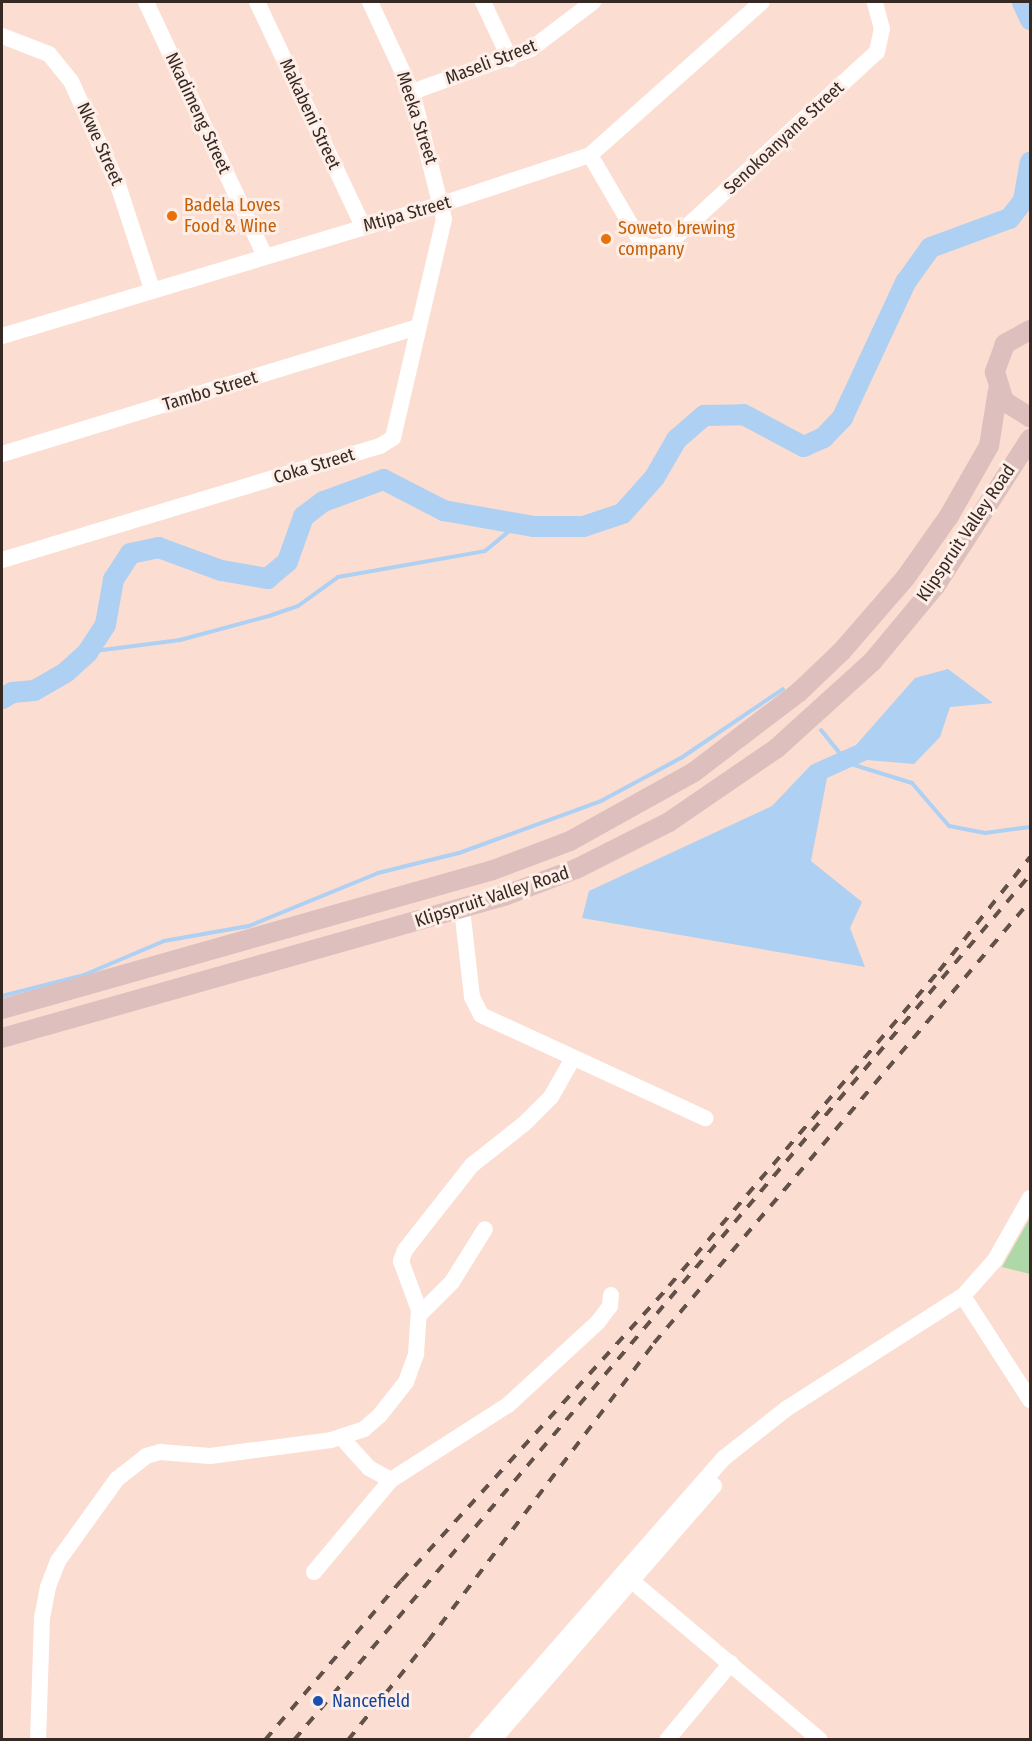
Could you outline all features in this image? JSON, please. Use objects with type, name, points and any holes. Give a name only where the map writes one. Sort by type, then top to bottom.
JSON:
[{"type":"main road","name":"Klipspruit Valley Road","points":[[2,1009],[493,870],[570,841],[684,778],[799,692],[842,651],[906,577],[949,516],[989,446],[998,390],[995,372],[999,355],[1027,328]]},
{"type":"main road","points":[[998,390],[1013,409],[1030,417]]},
{"type":"main road","name":"Klipspruit Valley Road","points":[[2,1038],[462,909],[541,883],[616,850],[713,794],[777,748],[872,662],[948,567],[1030,439]]},
{"type":"street","name":"Nkadimeng Street","points":[[146,2],[266,256]]},
{"type":"street","name":"Makabeni Street","points":[[257,2],[363,226]]},
{"type":"street","name":"Meeka Street","points":[[370,2],[412,92],[442,204]]},
{"type":"street","points":[[483,2],[510,59]]},
{"type":"street","name":"Maseli Street","points":[[412,92],[510,59],[545,41],[593,2]]},
{"type":"street","name":"Mtipa Street","points":[[2,336],[442,204],[590,155],[762,2]]},
{"type":"street","name":"Senokoanyane Street","points":[[590,155],[642,244],[654,248],[669,243],[877,52],[883,39],[875,2]]},
{"type":"street","name":"Nkwe Street","points":[[2,36],[49,54],[71,81],[118,185],[152,290]]},
{"type":"street","name":"Coka Street","points":[[2,560],[389,443],[398,428],[418,327],[442,234],[442,204]]},
{"type":"street","name":"Tambo Street","points":[[2,454],[418,327]]},
{"type":"street","points":[[462,909],[477,1011],[488,1020],[572,1060],[705,1118]]},
{"type":"street","points":[[38,1739],[42,1618],[48,1587],[58,1561],[117,1479],[146,1456],[160,1452],[210,1456],[341,1437],[364,1429],[406,1382],[416,1354],[419,1315],[402,1261],[405,1250],[472,1165],[524,1124],[551,1097],[572,1060]]},
{"type":"street","points":[[493,1740],[745,1452],[799,1404],[963,1296],[995,1260],[1030,1198]]},
{"type":"street","points":[[419,1315],[452,1282],[485,1229]]},
{"type":"street","points":[[314,1572],[391,1480],[508,1405],[598,1322],[609,1306],[611,1295]]},
{"type":"street","points":[[963,1296],[1020,1389],[1030,1400]]},
{"type":"street","points":[[477,1740],[724,1458],[786,1409],[799,1404]]},
{"type":"street","points":[[341,1437],[369,1468],[391,1480]]},
{"type":"street","points":[[632,1581],[820,1740]]},
{"type":"street","points":[[667,1740],[731,1663]]},
{"type":"green space","points":[[1030,1218],[1030,1274],[1002,1267]]},
{"type":"water","points":[[948,669],[993,703],[950,707],[940,737],[914,764],[867,760],[827,778],[811,861],[862,902],[850,928],[865,967],[582,918],[589,891],[772,806],[811,765],[856,745],[915,678]]},
{"type":"waterway","points":[[1022,2],[1030,19]]},
{"type":"waterway","points":[[2,698],[12,692],[34,690],[65,672],[87,652],[105,624],[113,579],[130,553],[158,547],[221,570],[267,578],[287,561],[303,516],[323,501],[383,479],[443,510],[533,526],[583,526],[622,513],[654,477],[676,439],[704,415],[743,414],[803,446],[823,437],[842,417],[905,282],[930,247],[1009,218],[1023,200],[1030,162]]},
{"type":"waterway","points":[[87,652],[180,640],[269,616],[298,606],[338,577],[485,551],[519,523]]},
{"type":"waterway","points":[[2,996],[84,975],[164,941],[249,926],[378,873],[459,853],[601,801],[681,758],[783,689]]},
{"type":"waterway","points":[[2,692],[12,692]]},
{"type":"waterway","points":[[821,730],[841,755]]},
{"type":"waterway","points":[[851,764],[912,783],[949,826],[985,833],[1030,827]]},
{"type":"railway","points":[[265,1740],[401,1581],[669,1286],[939,971],[1030,857]]},
{"type":"railway","points":[[294,1740],[1030,875]]},
{"type":"railway","points":[[348,1740],[428,1641],[654,1343],[1030,901]]},
{"type":"place","name":"Badela Loves Food & Wine","points":[[172,216]]},
{"type":"place","name":"Soweto brewing company","points":[[606,239]]},
{"type":"place","name":"Nancefield","points":[[318,1701]]}]
